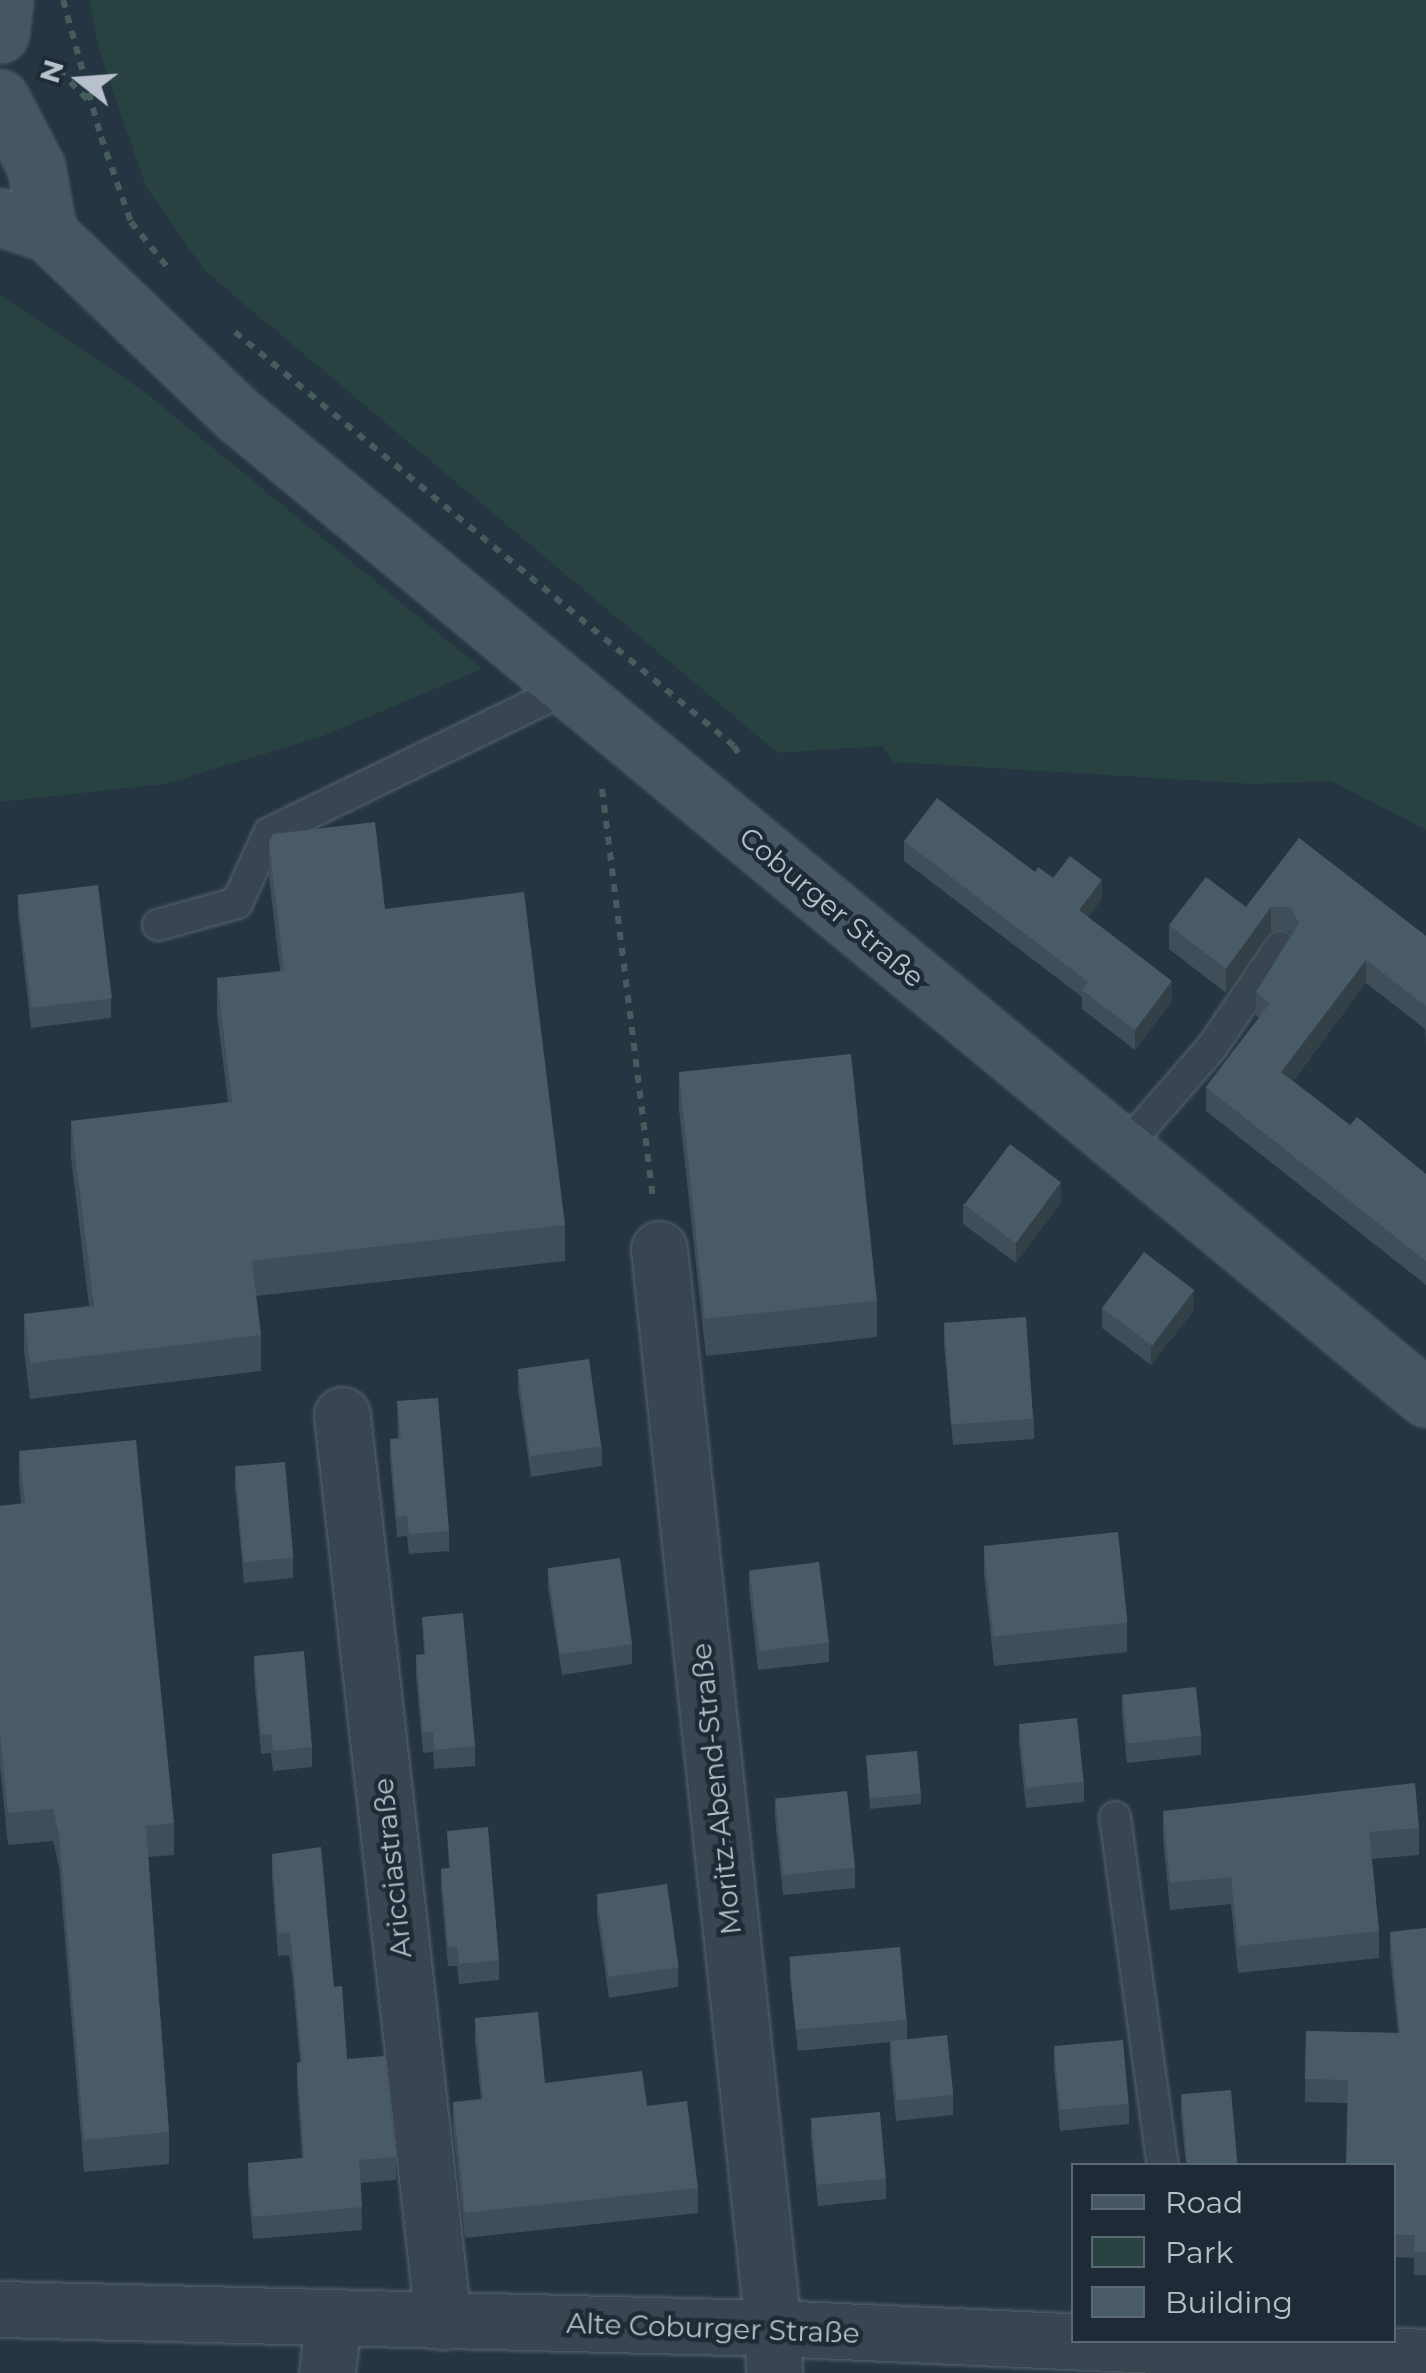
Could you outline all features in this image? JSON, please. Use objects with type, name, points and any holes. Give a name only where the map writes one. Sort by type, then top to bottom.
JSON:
[{"type":"street","points":[[0,34],[4,0]]},
{"type":"street","points":[[0,98],[36,167],[24,225]]},
{"type":"street","name":"Coburger Straße","points":[[24,225],[238,415],[1426,1398]]},
{"type":"street","name":"Moritz-Abend-Straße","points":[[660,1249],[774,2351]]},
{"type":"street","name":"Aricciastraße","points":[[342,1415],[443,2321]]},
{"type":"street","name":"Alte Coburger Straße","points":[[0,2309],[443,2321],[774,2351],[1187,2344],[1426,2357]]},
{"type":"street","points":[[326,2373],[333,2320]]},
{"type":"lane","points":[[158,925],[237,903],[269,833],[580,698]]},
{"type":"lane","points":[[1124,1148],[1212,1047],[1280,947]]},
{"type":"lane","points":[[1116,1817],[1163,2163]]},
{"type":"path","points":[[63,0],[100,137],[130,222],[179,280]]},
{"type":"path","points":[[221,320],[734,746],[743,761]]},
{"type":"path","points":[[580,698],[660,1249]]},
{"type":"green space","points":[[89,0],[1426,0],[1426,830],[1331,781],[1254,784],[894,762],[882,746],[778,753],[205,271],[146,187],[99,50]]},
{"type":"green space","points":[[0,294],[146,393],[482,669],[323,736],[165,784],[0,802]]},
{"type":"building","points":[[937,798],[1035,872],[1038,867],[1053,878],[1070,856],[1102,880],[1079,910],[1172,981],[1135,1030],[1082,990],[1088,982],[904,841]]},
{"type":"building","points":[[375,822],[385,909],[524,892],[565,1225],[252,1261],[261,1335],[30,1363],[24,1314],[94,1306],[71,1121],[232,1102],[217,978],[284,971],[269,842],[273,834]]},
{"type":"building","points":[[1299,838],[1426,936],[1426,1006],[1366,960],[1281,1072],[1350,1125],[1357,1117],[1426,1174],[1426,1261],[1206,1087],[1270,1003],[1256,992],[1299,923],[1290,907],[1271,907],[1226,969],[1169,925],[1206,877],[1246,907]]},
{"type":"building","points":[[98,885],[112,998],[31,1008],[18,895]]},
{"type":"building","points":[[851,1054],[877,1301],[705,1319],[679,1072]]},
{"type":"building","points":[[1010,1144],[1061,1183],[1015,1243],[964,1205]]},
{"type":"building","points":[[1144,1252],[1194,1290],[1152,1346],[1102,1308]]},
{"type":"building","points":[[1026,1317],[1033,1419],[951,1424],[944,1323]]},
{"type":"building","points":[[589,1359],[601,1446],[530,1456],[518,1369]]},
{"type":"building","points":[[438,1398],[449,1531],[409,1534],[407,1516],[397,1517],[390,1439],[401,1438],[397,1401]]},
{"type":"building","points":[[136,1440],[174,1823],[146,1826],[169,2132],[84,2140],[59,1834],[53,1809],[8,1813],[0,1734],[0,1506],[25,1503],[19,1451]]},
{"type":"building","points":[[285,1462],[293,1558],[244,1562],[235,1466]]},
{"type":"building","points":[[1118,1532],[1128,1623],[993,1637],[984,1546]]},
{"type":"building","points":[[620,1558],[632,1644],[560,1654],[548,1568]]},
{"type":"building","points":[[819,1562],[829,1642],[759,1651],[750,1571]]},
{"type":"building","points":[[463,1613],[475,1746],[434,1750],[433,1732],[423,1733],[416,1655],[426,1654],[422,1617]]},
{"type":"building","points":[[304,1651],[312,1747],[273,1751],[271,1734],[261,1735],[254,1656]]},
{"type":"building","points":[[1196,1687],[1201,1736],[1128,1743],[1122,1695]]},
{"type":"building","points":[[1077,1718],[1084,1782],[1026,1788],[1019,1724]]},
{"type":"building","points":[[917,1751],[921,1794],[870,1798],[866,1755]]},
{"type":"building","points":[[1415,1783],[1419,1828],[1369,1832],[1379,1931],[1238,1946],[1231,1877],[1170,1883],[1163,1811]]},
{"type":"building","points":[[847,1791],[855,1868],[783,1875],[775,1799]]},
{"type":"building","points":[[488,1827],[499,1960],[459,1964],[457,1946],[448,1947],[441,1869],[450,1868],[447,1831]]},
{"type":"building","points":[[321,1847],[334,1987],[342,1986],[347,2059],[385,2056],[396,2157],[359,2160],[362,2207],[253,2217],[248,2163],[304,2158],[297,2063],[302,2062],[292,1950],[289,1932],[278,1934],[272,1854]]},
{"type":"building","points":[[667,1884],[679,1967],[608,1977],[597,1894]]},
{"type":"building","points":[[1426,1928],[1426,2252],[1414,2252],[1415,2235],[1396,2235],[1396,2163],[1346,2163],[1348,2080],[1305,2079],[1306,2031],[1400,2033],[1390,1932]]},
{"type":"building","points":[[900,1947],[906,2020],[796,2029],[789,1957]]},
{"type":"building","points":[[538,2012],[545,2083],[642,2071],[647,2106],[687,2101],[698,2188],[465,2213],[453,2102],[483,2099],[475,2018]]},
{"type":"building","points":[[947,2035],[953,2095],[897,2101],[890,2041]]},
{"type":"building","points":[[1123,2040],[1129,2104],[1060,2110],[1054,2046]]},
{"type":"building","points":[[1231,2090],[1237,2163],[1187,2163],[1181,2094]]},
{"type":"building","points":[[880,2112],[886,2179],[817,2185],[811,2118]]}]
